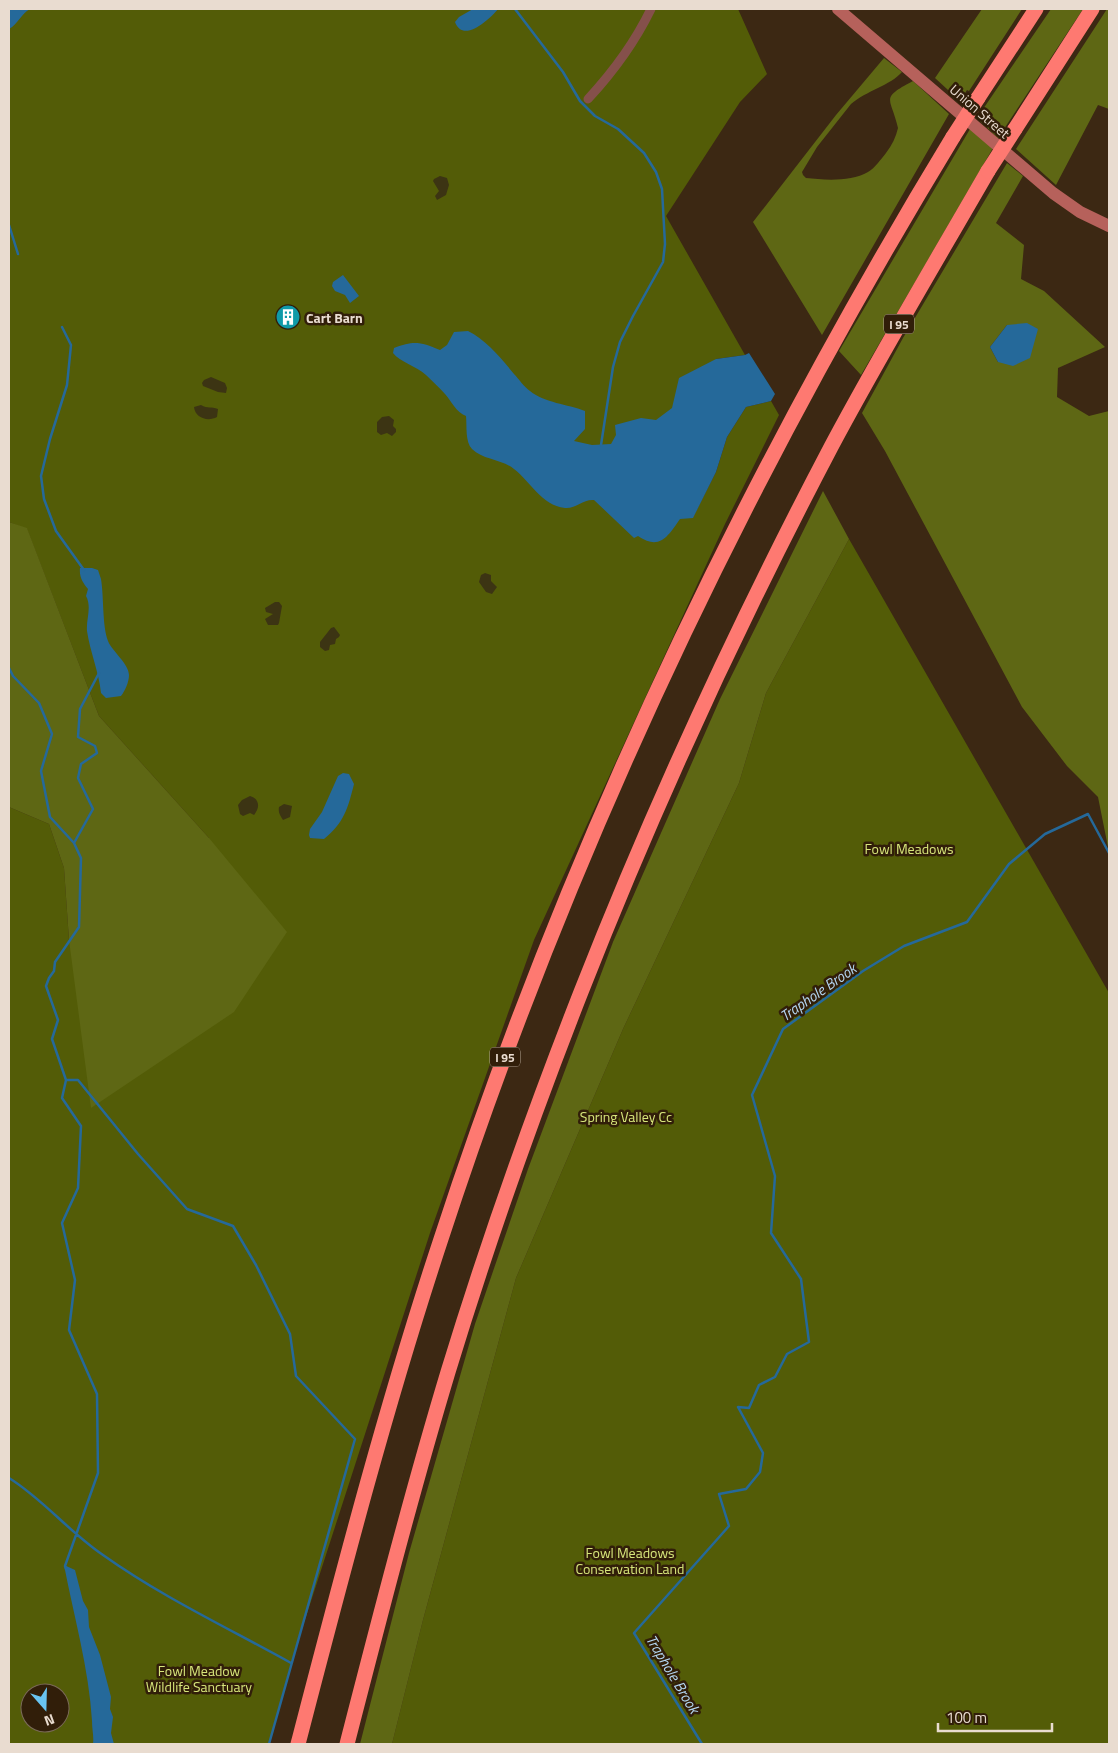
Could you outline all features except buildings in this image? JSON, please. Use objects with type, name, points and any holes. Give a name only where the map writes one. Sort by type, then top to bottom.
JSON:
[{"type":"highway","name":"I 95","points":[[298,1744],[363,1497],[414,1323],[478,1132],[556,926],[592,838],[650,707],[748,504],[852,311],[954,137],[1036,9]]},
{"type":"highway","name":"I 95","points":[[347,1744],[402,1532],[467,1313],[531,1124],[603,937],[681,753],[767,572],[860,395],[988,171],[1092,9]]},
{"type":"main road","name":"Union Street","points":[[838,9],[1048,189],[1080,212],[1109,226]]},
{"type":"street","points":[[588,99],[603,83],[619,61],[651,9]]},
{"type":"green space","name":"Fowl Meadow Wildlife Sanctuary","points":[[9,9],[738,9],[767,74],[740,102],[666,216],[745,355],[716,359],[693,517],[716,472],[727,437],[746,407],[771,401],[779,415],[725,524],[534,940],[430,1233],[291,1663],[269,1744],[9,1744],[9,807],[49,824],[64,868],[69,940],[209,838],[99,716],[27,529],[9,522]]},
{"type":"green space","points":[[982,9],[1022,9],[969,91],[967,90],[960,101],[935,78]]},
{"type":"green space","points":[[1051,9],[1083,9],[998,138],[977,118]]},
{"type":"green space","points":[[1107,9],[1109,9],[1109,109],[1098,105],[1056,185],[1016,149]]},
{"type":"green space","points":[[884,58],[902,72],[892,81],[851,104],[817,147],[802,172],[806,178],[846,179],[861,175],[873,168],[894,141],[898,128],[890,100],[891,96],[913,81],[949,114],[822,335],[753,222],[836,115]]},
{"type":"green space","points":[[970,129],[993,148],[861,375],[839,351]]},
{"type":"green space","points":[[1007,163],[1023,176],[996,223],[1024,245],[1021,279],[1044,291],[1105,347],[1058,368],[1057,397],[1089,416],[1109,411],[1109,852],[1098,797],[1067,766],[1022,707],[885,451],[862,413],[903,338]],"holes":[[[1007,325],[998,362],[990,347]]]},
{"type":"green space","points":[[823,491],[849,539],[766,693],[739,783],[623,1029],[516,1278],[423,1620],[392,1744],[360,1744],[409,1553],[475,1324],[528,1169],[613,942],[720,699]]},
{"type":"green space","points":[[9,522],[27,528],[99,716],[209,838],[287,932],[234,1012],[91,1108],[69,940],[64,868],[49,824],[9,807]]},
{"type":"green space","name":"Fowl Meadows Conservation Land","points":[[849,539],[1109,993],[1109,1744],[392,1744],[423,1620],[516,1278],[623,1029],[739,783],[766,693]]},
{"type":"sand","points":[[440,176],[447,178],[449,185],[446,195],[437,200],[435,196],[439,191],[433,181]]},
{"type":"sand","points":[[211,377],[225,383],[226,393],[203,386],[204,380]]},
{"type":"sand","points":[[201,405],[218,409],[217,417],[206,419],[199,416],[194,407]]},
{"type":"sand","points":[[389,416],[394,420],[393,426],[396,432],[392,436],[387,433],[381,435],[377,432],[377,422],[382,417]]},
{"type":"sand","points":[[485,573],[491,575],[491,581],[497,587],[492,594],[486,592],[479,582],[481,575]]},
{"type":"sand","points":[[275,602],[279,602],[282,606],[279,623],[278,625],[268,625],[265,619],[273,614],[266,612],[265,608]]},
{"type":"sand","points":[[334,627],[340,635],[336,639],[335,644],[330,645],[329,650],[325,651],[320,647],[320,642],[331,628]]},
{"type":"sand","points":[[250,796],[257,801],[257,810],[254,815],[250,813],[243,816],[240,814],[238,805],[242,800]]},
{"type":"sand","points":[[284,804],[292,806],[290,817],[283,820],[279,807]]},
{"type":"water","points":[[9,9],[30,9],[9,29]]},
{"type":"water","points":[[473,9],[498,9],[476,28],[464,31],[455,22],[459,17]]},
{"type":"water","points":[[343,275],[359,296],[350,303],[345,295],[335,291],[332,286],[333,282]]},
{"type":"water","points":[[1027,323],[1038,329],[1030,358],[1013,366],[998,362],[990,347],[1007,325]]},
{"type":"water","points":[[468,331],[493,350],[530,391],[549,401],[585,411],[585,429],[574,441],[592,445],[611,444],[616,435],[615,425],[641,418],[656,420],[672,408],[679,378],[716,359],[749,353],[775,394],[771,401],[746,407],[727,437],[716,472],[693,518],[680,519],[663,540],[652,542],[638,536],[634,538],[594,500],[569,508],[557,506],[543,498],[514,469],[504,463],[476,453],[468,442],[466,416],[457,409],[443,391],[426,375],[393,353],[394,348],[412,343],[428,345],[440,350],[447,345],[454,332]]},
{"type":"water","points":[[80,568],[98,570],[101,579],[108,641],[126,666],[129,675],[121,696],[106,698],[101,693],[87,631],[89,609],[86,596],[88,589],[82,580]]},
{"type":"water","points":[[343,773],[349,774],[354,784],[350,800],[341,821],[324,839],[310,838],[310,829],[322,812],[338,776]]},
{"type":"water","points":[[64,1565],[75,1570],[83,1601],[88,1610],[89,1627],[100,1655],[111,1697],[110,1709],[113,1717],[111,1733],[114,1744],[93,1744],[88,1682]]},
{"type":"waterway","points":[[515,9],[563,72],[580,101],[595,116],[618,129],[644,153],[656,172],[662,189],[665,244],[663,262],[620,342],[613,367],[601,445]]},
{"type":"waterway","points":[[9,225],[18,254]]},
{"type":"waterway","points":[[62,327],[71,345],[67,385],[50,439],[41,476],[44,499],[56,531],[84,570]]},
{"type":"waterway","points":[[9,668],[13,676],[39,703],[52,734],[41,771],[50,817],[74,843]]},
{"type":"waterway","points":[[66,1569],[65,1566],[98,1473],[97,1394],[69,1330],[75,1280],[62,1223],[78,1188],[81,1126],[62,1098],[66,1080],[52,1039],[58,1020],[46,986],[54,971],[55,962],[79,927],[81,858],[74,843],[93,809],[78,778],[81,764],[97,753],[95,746],[78,737],[80,709],[99,673]]},
{"type":"waterway","name":"Traphole Brook","points":[[702,1744],[634,1633],[729,1526],[719,1494],[746,1489],[760,1472],[763,1453],[738,1407],[749,1408],[759,1385],[775,1377],[787,1354],[809,1342],[801,1279],[771,1233],[775,1176],[752,1095],[783,1029],[863,971],[904,946],[967,922],[1009,864],[1045,834],[1088,814],[1109,853]]},
{"type":"waterway","points":[[66,1080],[78,1080],[138,1154],[187,1209],[233,1226],[256,1265],[290,1334],[296,1376],[355,1439],[269,1744]]},
{"type":"waterway","points":[[9,1478],[21,1486],[91,1546],[125,1570],[148,1585],[291,1663]]},
{"type":"place","name":"Cart Barn","points":[[288,317]]},
{"type":"park label","name":"Fowl Meadows","points":[[909,848]]},
{"type":"park label","name":"Spring Valley Cc","points":[[626,1116]]}]
